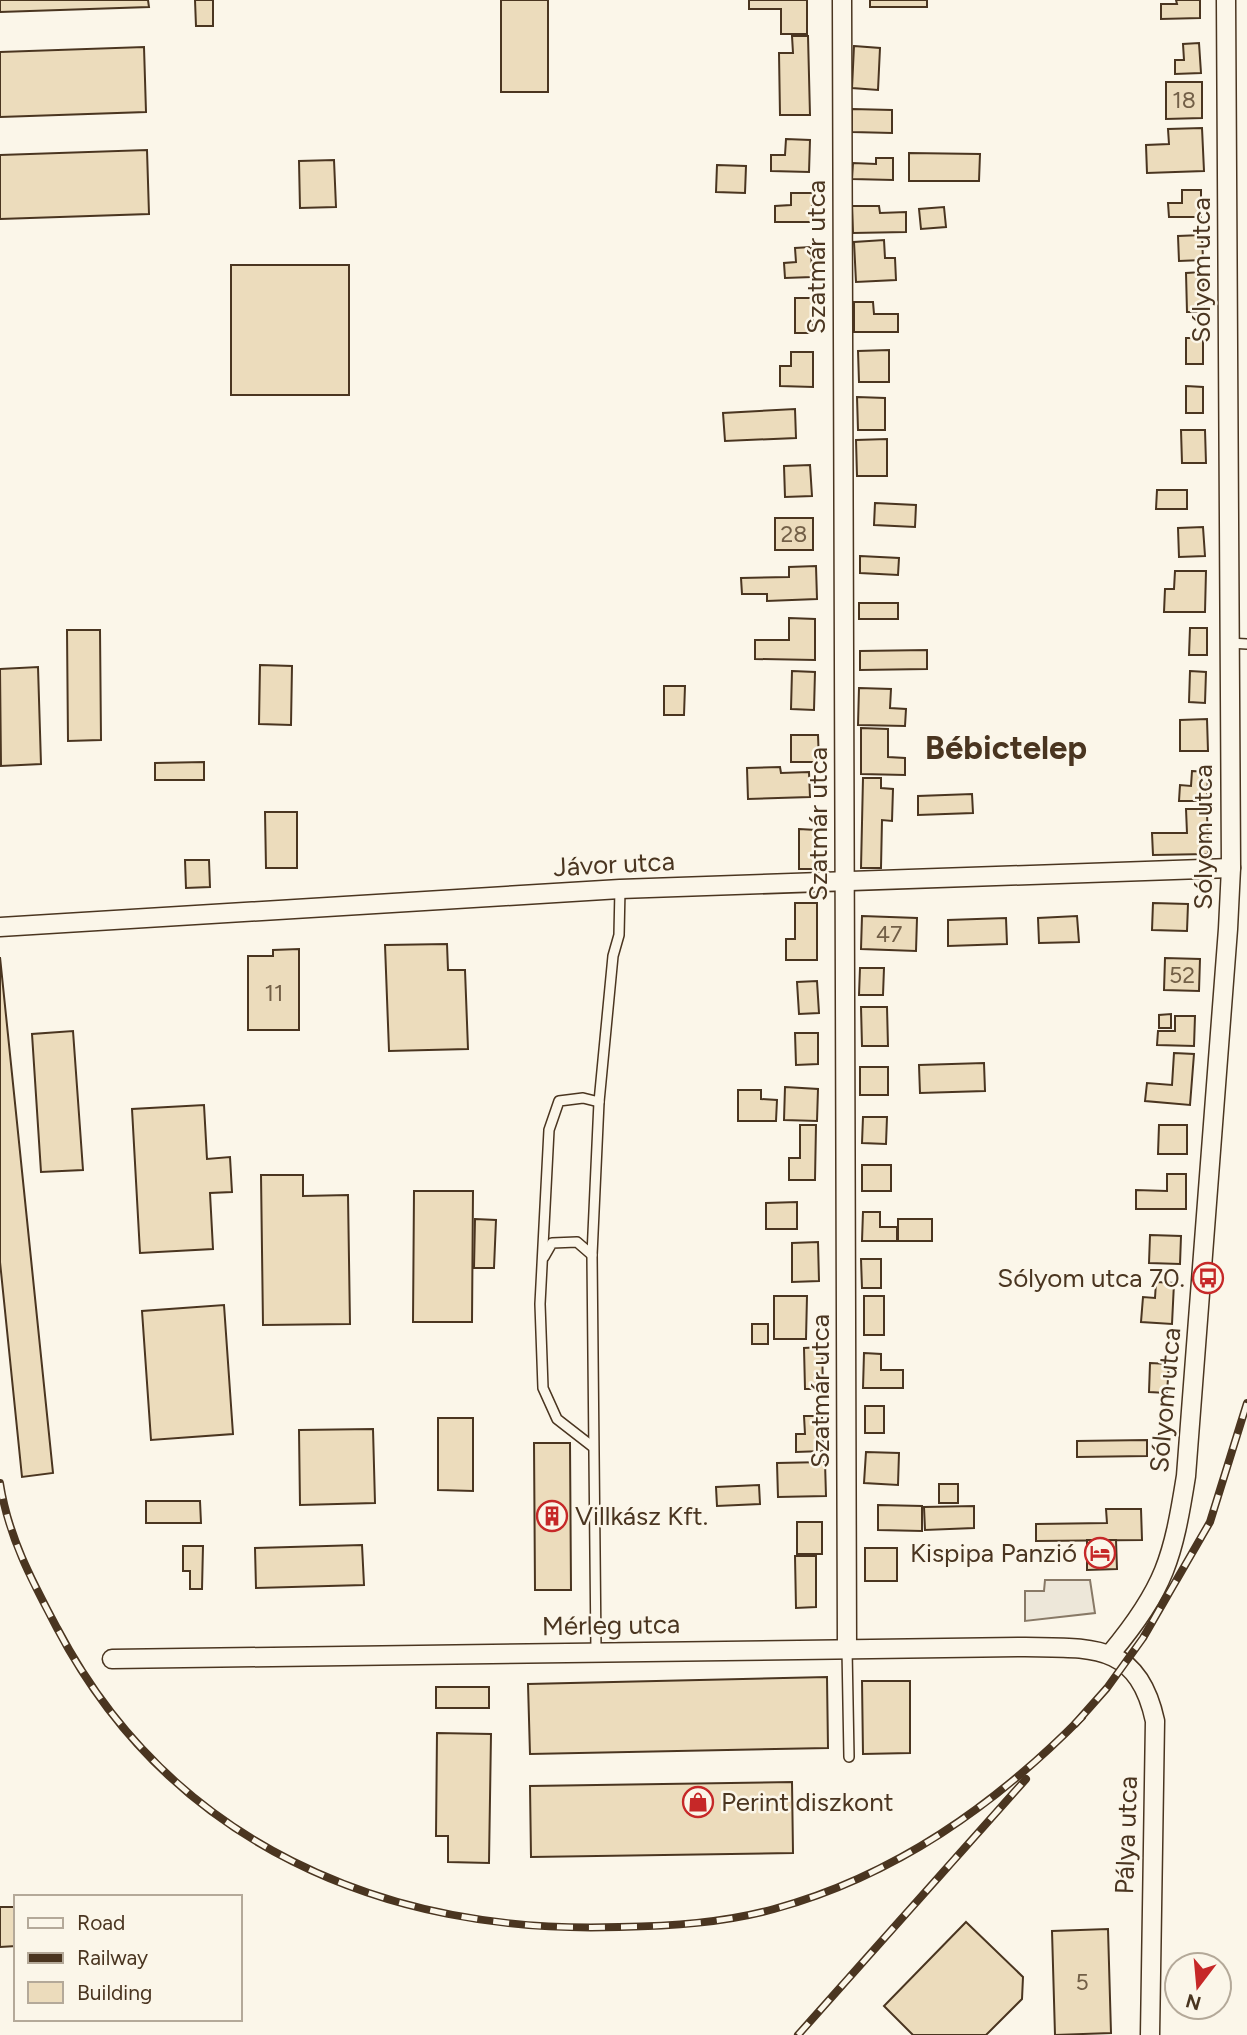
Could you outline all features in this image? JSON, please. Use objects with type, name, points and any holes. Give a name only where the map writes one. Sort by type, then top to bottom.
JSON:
[{"type":"street","name":"Szatmár utca","points":[[842,0],[848,1649]]},
{"type":"street","name":"Sólyom utca","points":[[1111,1653],[1136,1622],[1163,1580],[1179,1522],[1186,1476],[1231,868],[1226,0]]},
{"type":"street","name":"Jávor utca","points":[[0,927],[620,889],[1231,868]]},
{"type":"street","name":"Mérleg utca","points":[[112,1659],[1074,1647],[1111,1653]]},
{"type":"street","name":"Pálya utca","points":[[1111,1653],[1126,1664],[1144,1686],[1154,1721],[1150,2035]]},
{"type":"lane","points":[[1229,643],[1247,644]]},
{"type":"lane","points":[[596,1651],[592,1255],[599,1102],[613,956],[619,935],[620,889]]},
{"type":"lane","points":[[593,1447],[557,1419],[544,1388],[540,1304],[549,1130],[559,1101],[583,1098],[599,1102]]},
{"type":"lane","points":[[542,1260],[552,1243],[577,1242],[592,1255]]},
{"type":"lane","points":[[848,1649],[849,1758]]},
{"type":"shaded area","points":[[1045,1580],[1090,1580],[1095,1613],[1025,1621],[1025,1591],[1044,1591]]},
{"type":"building","points":[[0,0],[148,0],[149,7],[0,12]]},
{"type":"building","points":[[195,0],[213,0],[213,26],[196,26]]},
{"type":"building","points":[[501,0],[548,0],[548,92],[501,92]]},
{"type":"building","points":[[749,0],[807,0],[807,34],[781,34],[781,9],[749,9]]},
{"type":"building","points":[[870,0],[927,0],[927,7],[870,7]]},
{"type":"building","points":[[1176,0],[1200,0],[1200,18],[1161,19],[1161,4],[1177,4]]},
{"type":"building","points":[[792,36],[808,36],[810,115],[780,115],[779,53],[793,53]]},
{"type":"building","points":[[1199,43],[1201,73],[1175,74],[1175,60],[1184,60],[1183,44]]},
{"type":"building","points":[[854,46],[880,48],[878,90],[852,88]]},
{"type":"building","points":[[144,47],[146,112],[0,117],[0,52]]},
{"type":"building","points":[[1166,82],[1202,82],[1202,118],[1166,119]]},
{"type":"building","points":[[852,109],[892,110],[892,133],[852,132]]},
{"type":"building","points":[[1202,128],[1204,171],[1147,173],[1146,145],[1169,144],[1168,129]]},
{"type":"building","points":[[786,139],[810,140],[809,172],[771,171],[771,155],[785,155]]},
{"type":"building","points":[[147,150],[149,214],[0,219],[0,155]]},
{"type":"building","points":[[909,153],[980,154],[979,181],[909,181]]},
{"type":"building","points":[[876,158],[893,158],[893,180],[852,179],[853,163],[876,164]]},
{"type":"building","points":[[334,160],[336,207],[300,208],[299,161]]},
{"type":"building","points":[[717,165],[746,166],[745,193],[716,192]]},
{"type":"building","points":[[1182,190],[1201,190],[1201,217],[1169,217],[1168,203],[1182,203]]},
{"type":"building","points":[[791,193],[812,193],[812,222],[775,222],[775,206],[791,205]]},
{"type":"building","points":[[852,206],[879,206],[880,213],[906,212],[906,232],[853,233]]},
{"type":"building","points":[[944,207],[946,227],[921,229],[919,209]]},
{"type":"building","points":[[1202,235],[1203,260],[1179,261],[1178,236]]},
{"type":"building","points":[[884,240],[885,258],[895,258],[896,280],[856,282],[854,242]]},
{"type":"building","points":[[811,247],[812,277],[785,278],[784,263],[796,262],[795,248]]},
{"type":"building","points":[[231,265],[349,265],[349,395],[231,395]]},
{"type":"building","points":[[1203,272],[1204,312],[1187,312],[1186,273]]},
{"type":"building","points":[[795,298],[813,298],[813,333],[795,333]]},
{"type":"building","points":[[854,302],[873,302],[874,314],[898,314],[898,332],[854,332]]},
{"type":"building","points":[[1186,338],[1203,338],[1203,364],[1186,364]]},
{"type":"building","points":[[889,350],[889,382],[859,382],[858,351]]},
{"type":"building","points":[[791,352],[813,352],[813,387],[780,386],[780,366],[791,366]]},
{"type":"building","points":[[1186,386],[1203,387],[1203,413],[1186,413]]},
{"type":"building","points":[[857,397],[885,398],[885,430],[858,430]]},
{"type":"building","points":[[795,409],[796,438],[725,441],[723,413]]},
{"type":"building","points":[[1181,430],[1205,430],[1206,463],[1182,463]]},
{"type":"building","points":[[887,439],[887,476],[857,476],[856,440]]},
{"type":"building","points":[[810,465],[812,496],[785,497],[784,466]]},
{"type":"building","points":[[1157,490],[1187,490],[1187,509],[1156,509]]},
{"type":"building","points":[[875,503],[916,505],[915,527],[874,525]]},
{"type":"building","points":[[775,518],[813,518],[813,550],[775,550]]},
{"type":"building","points":[[1203,527],[1205,556],[1179,557],[1178,528]]},
{"type":"building","points":[[860,556],[899,558],[898,575],[860,573]]},
{"type":"building","points":[[816,566],[817,599],[767,601],[767,594],[742,594],[741,578],[789,577],[789,567]]},
{"type":"building","points":[[1175,571],[1206,571],[1205,612],[1164,612],[1165,589],[1174,589]]},
{"type":"building","points":[[859,603],[898,603],[898,619],[859,619]]},
{"type":"building","points":[[789,618],[815,619],[815,660],[755,659],[755,640],[789,640]]},
{"type":"building","points":[[1190,628],[1207,628],[1207,655],[1189,655]]},
{"type":"building","points":[[67,630],[100,630],[101,740],[68,741]]},
{"type":"building","points":[[927,650],[927,669],[860,670],[860,651]]},
{"type":"building","points":[[260,665],[292,666],[291,725],[259,724]]},
{"type":"building","points":[[38,667],[41,764],[1,766],[0,669]]},
{"type":"building","points":[[792,671],[815,672],[814,710],[791,709]]},
{"type":"building","points":[[1190,671],[1206,672],[1205,703],[1189,702]]},
{"type":"building","points":[[664,686],[685,686],[684,715],[664,715]]},
{"type":"building","points":[[859,688],[891,689],[890,708],[906,709],[905,726],[858,725]]},
{"type":"building","points":[[1207,719],[1208,751],[1180,751],[1180,720]]},
{"type":"building","points":[[861,728],[888,729],[888,757],[905,758],[905,775],[861,774]]},
{"type":"building","points":[[791,735],[818,735],[819,762],[791,762]]},
{"type":"building","points":[[204,762],[204,780],[155,780],[155,763]]},
{"type":"building","points":[[780,767],[781,773],[809,772],[810,797],[748,799],[747,768]]},
{"type":"building","points":[[1192,771],[1208,772],[1207,801],[1179,801],[1180,785],[1191,786]]},
{"type":"building","points":[[863,778],[881,778],[881,788],[893,789],[892,821],[882,820],[881,868],[861,868]]},
{"type":"building","points":[[972,794],[973,813],[918,815],[918,796]]},
{"type":"building","points":[[1186,809],[1207,809],[1208,854],[1153,855],[1152,833],[1187,833]]},
{"type":"building","points":[[265,812],[297,812],[297,868],[266,868]]},
{"type":"building","points":[[799,829],[816,830],[817,869],[799,869]]},
{"type":"building","points":[[185,860],[209,860],[210,887],[186,888]]},
{"type":"building","points":[[795,903],[817,903],[817,960],[786,960],[786,939],[795,939]]},
{"type":"building","points":[[1153,903],[1188,904],[1187,931],[1152,930]]},
{"type":"building","points":[[862,916],[917,918],[916,951],[861,949]]},
{"type":"building","points":[[1077,916],[1079,942],[1039,943],[1038,918]]},
{"type":"building","points":[[1006,918],[1007,944],[948,946],[948,920]]},
{"type":"building","points":[[447,944],[448,970],[465,970],[468,1049],[389,1051],[385,945]]},
{"type":"building","points":[[299,949],[299,1030],[248,1030],[248,956],[273,956],[273,950]]},
{"type":"building","points":[[0,957],[53,1473],[22,1477],[0,1262]]},
{"type":"building","points":[[1165,958],[1200,959],[1199,991],[1164,990]]},
{"type":"building","points":[[860,968],[884,968],[883,995],[859,995]]},
{"type":"building","points":[[817,981],[819,1013],[799,1014],[797,982]]},
{"type":"building","points":[[861,1007],[887,1007],[888,1046],[862,1046]]},
{"type":"building","points":[[1171,1014],[1171,1028],[1159,1028],[1159,1015]]},
{"type":"building","points":[[1175,1016],[1195,1016],[1194,1046],[1157,1045],[1158,1031],[1175,1031]]},
{"type":"building","points":[[73,1031],[83,1170],[41,1172],[32,1034]]},
{"type":"building","points":[[795,1033],[818,1033],[818,1064],[796,1065]]},
{"type":"building","points":[[1174,1053],[1194,1054],[1190,1105],[1145,1101],[1147,1083],[1172,1085]]},
{"type":"building","points":[[984,1063],[985,1091],[920,1093],[919,1065]]},
{"type":"building","points":[[860,1067],[888,1067],[888,1095],[860,1095]]},
{"type":"building","points":[[785,1087],[818,1089],[817,1121],[784,1120]]},
{"type":"building","points":[[738,1090],[761,1090],[761,1099],[777,1100],[776,1121],[738,1121]]},
{"type":"building","points":[[204,1105],[207,1159],[230,1157],[232,1192],[210,1193],[213,1249],[140,1253],[132,1109]]},
{"type":"building","points":[[863,1117],[887,1117],[886,1144],[862,1143]]},
{"type":"building","points":[[800,1125],[816,1125],[815,1180],[789,1180],[789,1158],[800,1158]]},
{"type":"building","points":[[1159,1125],[1187,1125],[1187,1154],[1158,1154]]},
{"type":"building","points":[[862,1165],[891,1165],[891,1191],[862,1191]]},
{"type":"building","points":[[1167,1174],[1186,1174],[1186,1209],[1136,1209],[1136,1190],[1167,1191]]},
{"type":"building","points":[[261,1175],[303,1175],[303,1196],[348,1195],[350,1324],[263,1325]]},
{"type":"building","points":[[414,1191],[473,1191],[472,1322],[413,1322]]},
{"type":"building","points":[[797,1202],[797,1229],[766,1229],[766,1203]]},
{"type":"building","points":[[863,1212],[880,1212],[880,1227],[897,1227],[897,1241],[862,1241]]},
{"type":"building","points":[[475,1219],[496,1220],[494,1268],[474,1268]]},
{"type":"building","points":[[898,1219],[932,1219],[932,1241],[898,1241]]},
{"type":"building","points":[[1150,1235],[1181,1236],[1180,1264],[1149,1263]]},
{"type":"building","points":[[818,1242],[819,1281],[792,1282],[792,1243]]},
{"type":"building","points":[[861,1259],[881,1259],[881,1288],[862,1288]]},
{"type":"building","points":[[1156,1282],[1174,1283],[1172,1324],[1141,1322],[1143,1297],[1155,1298]]},
{"type":"building","points":[[774,1296],[807,1296],[806,1339],[774,1339]]},
{"type":"building","points":[[864,1296],[884,1296],[884,1335],[864,1335]]},
{"type":"building","points":[[224,1305],[233,1434],[151,1440],[142,1311]]},
{"type":"building","points":[[752,1324],[768,1324],[768,1344],[752,1344]]},
{"type":"building","points":[[822,1347],[823,1389],[805,1389],[804,1348]]},
{"type":"building","points":[[864,1353],[881,1354],[881,1370],[903,1370],[903,1388],[863,1388]]},
{"type":"building","points":[[1150,1363],[1169,1364],[1167,1393],[1149,1392]]},
{"type":"building","points":[[865,1406],[884,1406],[884,1433],[865,1433]]},
{"type":"building","points":[[804,1416],[822,1416],[823,1451],[796,1452],[796,1434],[805,1434]]},
{"type":"building","points":[[438,1418],[473,1418],[473,1491],[438,1490]]},
{"type":"building","points":[[373,1429],[375,1503],[300,1505],[299,1430]]},
{"type":"building","points":[[1147,1440],[1147,1456],[1077,1457],[1077,1441]]},
{"type":"building","name":"Villkász Kft.","points":[[534,1443],[570,1443],[571,1590],[535,1590]]},
{"type":"building","points":[[866,1452],[899,1453],[898,1485],[864,1483]]},
{"type":"building","points":[[825,1462],[826,1496],[778,1497],[777,1463]]},
{"type":"building","points":[[939,1484],[958,1484],[958,1503],[939,1503]]},
{"type":"building","points":[[759,1485],[760,1504],[717,1506],[716,1487]]},
{"type":"building","points":[[146,1501],[200,1501],[201,1523],[146,1523]]},
{"type":"building","points":[[878,1505],[922,1506],[922,1531],[878,1530]]},
{"type":"building","points":[[974,1506],[974,1528],[925,1530],[924,1507]]},
{"type":"building","points":[[1106,1509],[1141,1509],[1142,1540],[1036,1541],[1036,1524],[1107,1523]]},
{"type":"building","points":[[797,1522],[822,1522],[822,1554],[797,1554]]},
{"type":"building","points":[[1087,1540],[1116,1540],[1117,1569],[1087,1570]]},
{"type":"building","points":[[362,1545],[364,1585],[256,1588],[255,1548]]},
{"type":"building","points":[[183,1546],[203,1546],[202,1589],[190,1589],[190,1571],[183,1571]]},
{"type":"building","points":[[865,1548],[897,1548],[897,1581],[865,1581]]},
{"type":"building","points":[[795,1556],[816,1556],[816,1607],[796,1608]]},
{"type":"building","points":[[827,1677],[828,1748],[530,1754],[528,1684]]},
{"type":"building","points":[[862,1681],[910,1681],[910,1753],[863,1754]]},
{"type":"building","points":[[436,1687],[489,1687],[489,1708],[436,1708]]},
{"type":"building","points":[[437,1733],[491,1734],[489,1863],[448,1862],[448,1836],[436,1836]]},
{"type":"building","points":[[792,1782],[793,1853],[531,1857],[530,1786]]},
{"type":"building","points":[[0,1907],[14,1907],[14,1946],[0,1947]]},
{"type":"building","points":[[966,1922],[1023,1977],[1022,1999],[986,2035],[913,2035],[884,2006]]},
{"type":"building","points":[[1108,1929],[1111,2033],[1055,2035],[1052,1931]]},
{"type":"railway","points":[[1075,1724],[1107,1688],[1143,1638],[1210,1522],[1247,1403]]},
{"type":"railway","points":[[0,1483],[15,1540],[57,1628],[104,1703],[159,1767],[223,1819],[292,1861],[368,1893],[448,1914],[532,1925],[619,1927],[697,1923],[774,1909],[861,1877],[941,1834],[1014,1779],[1082,1717]]},
{"type":"railway","points":[[798,2035],[1026,1779]]},
{"type":"place","name":"Sólyom utca 70.","points":[[1208,1278]]},
{"type":"place","name":"Villkász Kft.","points":[[552,1516]]},
{"type":"place","name":"Kispipa Panzió","points":[[1100,1553]]},
{"type":"place","name":"Perint diszkont","points":[[698,1802]]},
{"type":"district","name":"Bébictelep","points":[[1006,747]]}]
